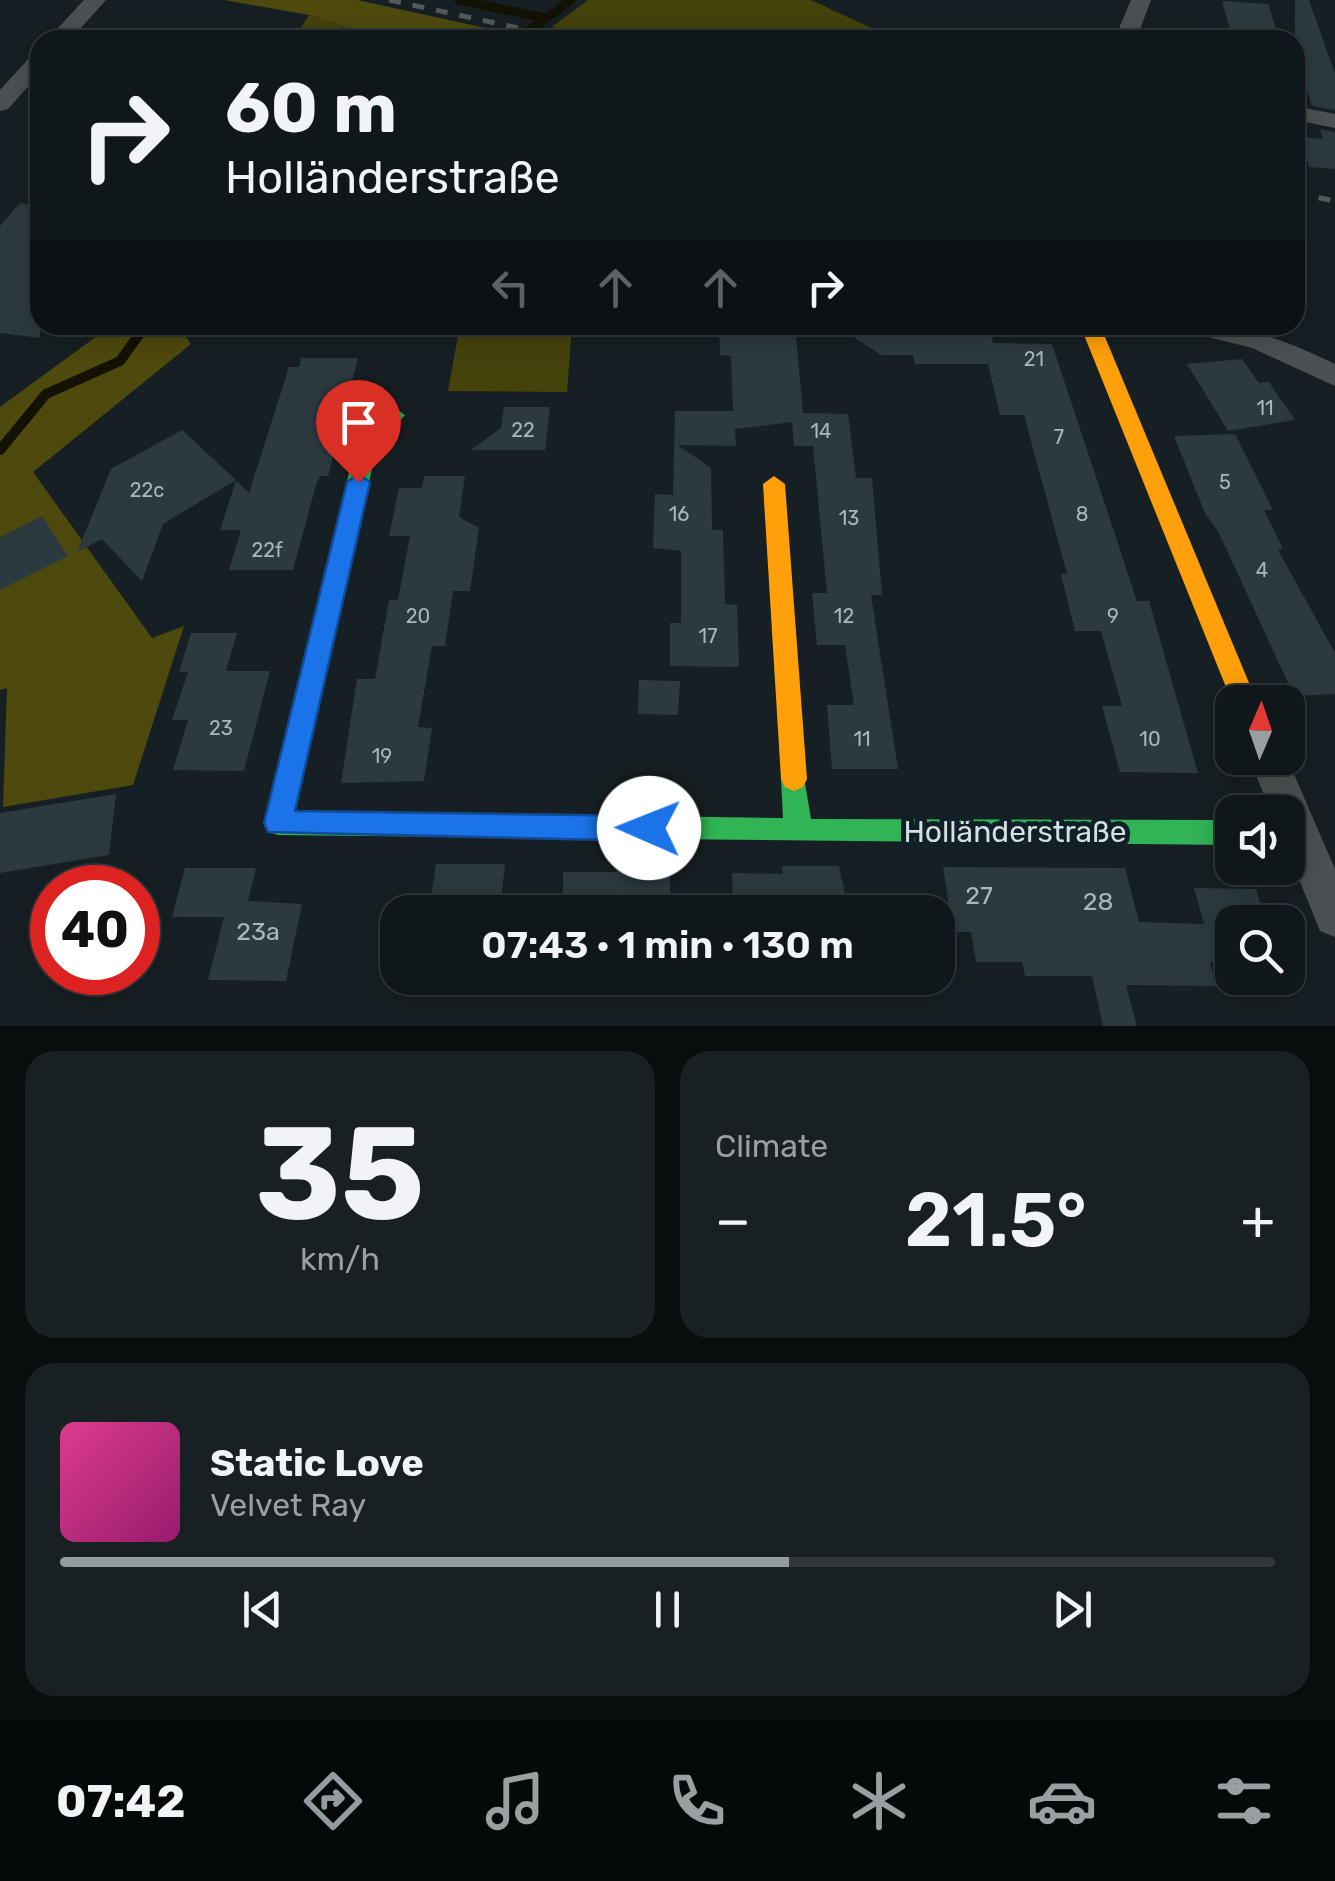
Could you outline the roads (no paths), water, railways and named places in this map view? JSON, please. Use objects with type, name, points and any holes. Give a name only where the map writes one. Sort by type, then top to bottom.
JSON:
[{"type":"street","points":[[68,30],[96,0]]},
{"type":"street","points":[[1129,30],[1141,0]]},
{"type":"street","points":[[0,104],[30,71]]},
{"type":"street","points":[[1305,115],[1335,121]]},
{"type":"street","points":[[1094,335],[1238,685]]},
{"type":"street","points":[[1235,335],[1260,341],[1335,376]]},
{"type":"street","name":"Holländerstraße","points":[[395,414],[368,444],[278,823],[798,832],[1215,833]]},
{"type":"street","points":[[774,484],[798,832]]},
{"type":"street","points":[[1305,856],[1335,917]]},
{"type":"waterway","points":[[459,0],[546,18]]},
{"type":"waterway","points":[[530,30],[571,0]]},
{"type":"waterway","points":[[0,450],[46,394],[120,361],[139,335]]},
{"type":"railway","points":[[389,0],[528,30]]},
{"type":"railway","points":[[1305,195],[1335,201]]}]
